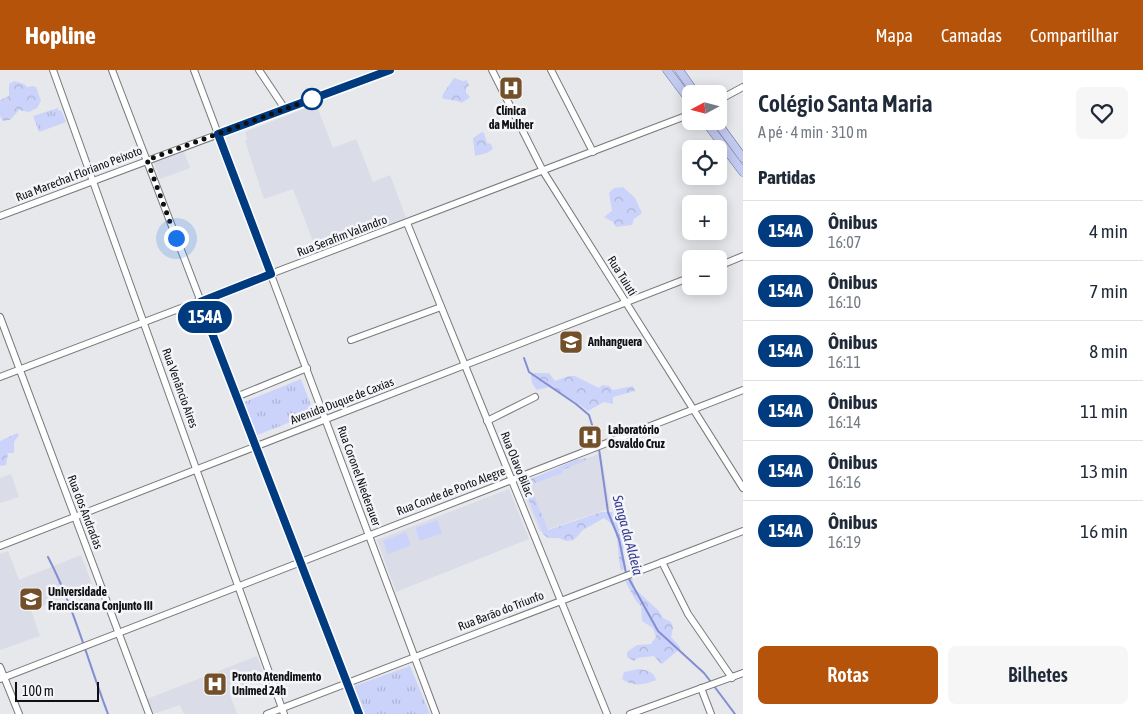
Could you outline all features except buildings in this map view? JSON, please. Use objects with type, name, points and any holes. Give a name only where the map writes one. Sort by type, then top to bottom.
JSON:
[{"type":"main road","points":[[667,70],[682,90]]},
{"type":"main road","points":[[679,70],[690,85]]},
{"type":"main road","points":[[712,130],[743,172]]},
{"type":"main road","points":[[723,130],[743,158]]},
{"type":"street","name":"Rua Venâncio Aires","points":[[53,70],[283,711]]},
{"type":"street","points":[[112,70],[359,714]]},
{"type":"street","name":"Rua Coronel Niederauer","points":[[194,70],[436,714]]},
{"type":"street","points":[[258,70],[285,109]]},
{"type":"street","name":"Rua Marechal Floriano Peixoto","points":[[0,216],[390,70]]},
{"type":"street","name":"Rua Tuiuti","points":[[492,70],[542,171],[743,488]]},
{"type":"street","points":[[551,70],[593,152]]},
{"type":"street","points":[[728,95],[743,87]]},
{"type":"street","name":"Rua Serafim Valandro","points":[[0,377],[144,324],[682,117]]},
{"type":"street","name":"Rua Olavo Bilac","points":[[407,223],[608,714]]},
{"type":"street","points":[[727,263],[743,256]]},
{"type":"street","name":"Avenida Duque de Caxias","points":[[0,546],[682,281]]},
{"type":"street","points":[[351,340],[441,307]]},
{"type":"street","name":"Rua dos Andradas","points":[[0,317],[149,714]]},
{"type":"street","points":[[236,396],[307,368]]},
{"type":"street","name":"Rua Conde de Porto Alegre","points":[[2,678],[743,390]]},
{"type":"street","points":[[488,421],[535,397]]},
{"type":"street","name":"Rua Barão do Triunfo","points":[[266,714],[283,711],[347,682],[743,531]]},
{"type":"street","points":[[662,562],[688,614],[732,678]]},
{"type":"street","points":[[0,667],[2,678],[19,714]]},
{"type":"street","points":[[630,714],[743,674]]},
{"type":"street","points":[[701,688],[711,714]]},
{"type":"shaded area","points":[[316,104],[333,148],[356,139],[373,182],[390,175],[406,218],[317,252],[293,189],[264,199],[245,141],[247,140],[245,132]]},
{"type":"shaded area","points":[[184,152],[190,168],[160,179],[154,163]]},
{"type":"shaded area","points":[[601,453],[610,508],[540,532],[519,483]]},
{"type":"shaded area","points":[[11,474],[19,497],[0,503],[0,478]]},
{"type":"shaded area","points":[[509,489],[529,539],[396,592],[377,540]]},
{"type":"shaded area","name":"Universidade Franciscana Conjunto III","points":[[8,551],[19,580],[81,555],[93,587],[31,610],[40,636],[0,650],[0,554]]},
{"type":"shaded area","name":"Pronto Atendimento Unimed 24h","points":[[257,656],[265,677],[239,687],[240,691],[230,695],[237,714],[184,714],[180,705],[153,714],[147,699]]},
{"type":"green space","points":[[454,78],[463,81],[467,80],[469,85],[466,88],[466,93],[470,97],[462,103],[442,98]]},
{"type":"green space","points":[[14,81],[27,87],[36,87],[41,101],[37,108],[29,112],[19,110],[10,120],[3,121],[0,116],[0,100],[9,96],[9,84]]},
{"type":"green space","points":[[58,108],[59,111],[61,110],[66,122],[39,132],[33,116]]},
{"type":"green space","points":[[482,132],[487,143],[491,144],[493,149],[487,153],[475,156],[473,138]]},
{"type":"green space","points":[[623,187],[635,198],[642,213],[634,219],[632,225],[616,227],[613,222],[604,217],[612,211],[609,193],[614,188]]},
{"type":"green space","points":[[549,373],[555,381],[575,376],[599,388],[602,385],[609,386],[613,390],[633,386],[635,391],[613,397],[613,404],[604,402],[588,411],[549,387],[537,390],[531,379],[531,374]]},
{"type":"green space","points":[[301,379],[314,413],[257,435],[244,402]]},
{"type":"green space","points":[[17,433],[19,435],[14,442],[14,453],[8,453],[6,465],[0,466],[0,441]]},
{"type":"green space","points":[[587,458],[585,461],[562,470],[563,473],[530,485],[548,530],[601,512],[612,512],[618,525],[624,528],[626,536],[623,551],[626,568],[621,571],[616,535],[610,523],[604,518],[583,530],[574,540],[567,541],[558,538],[548,538],[543,534],[522,483],[575,460]]},
{"type":"green space","points":[[437,520],[442,533],[420,541],[415,528]]},
{"type":"green space","points":[[406,532],[411,545],[388,554],[383,541]]},
{"type":"green space","points":[[632,578],[635,589],[659,611],[663,618],[671,622],[673,628],[671,637],[681,648],[661,664],[654,656],[638,658],[634,661],[627,657],[627,652],[637,645],[651,644],[656,637],[653,628],[642,621],[641,606],[636,601],[625,581]]},
{"type":"green space","points":[[410,666],[430,714],[365,714],[354,686]]},
{"type":"green space","points":[[639,669],[650,672],[656,680],[639,684],[626,682],[622,679],[624,672]]},
{"type":"waterway","name":"Sanga da Aldeia","points":[[524,358],[529,372],[589,415],[598,444]]},
{"type":"waterway","name":"Sanga da Aldeia","points":[[599,449],[608,512],[619,539],[626,573]]},
{"type":"waterway","points":[[48,557],[66,595],[108,714]]},
{"type":"waterway","name":"Sanga da Aldeia","points":[[628,577],[658,631],[704,673],[711,682]]},
{"type":"waterway","name":"Sanga da Aldeia","points":[[714,686],[735,714]]},
{"type":"bus line","name":"154A","points":[[359,714],[200,302],[271,274],[218,134],[390,70]]},
{"type":"place","name":"Clínica da Mulher","points":[[511,88]]},
{"type":"place","name":"Anhanguera","points":[[571,342]]},
{"type":"place","name":"Laboratório Osvaldo Cruz","points":[[590,437]]},
{"type":"place","name":"Universidade Franciscana Conjunto III","points":[[31,599]]},
{"type":"place","name":"Pronto Atendimento Unimed 24h","points":[[215,684]]},
{"type":"route","points":[[176,238],[147,160],[312,99]]}]
